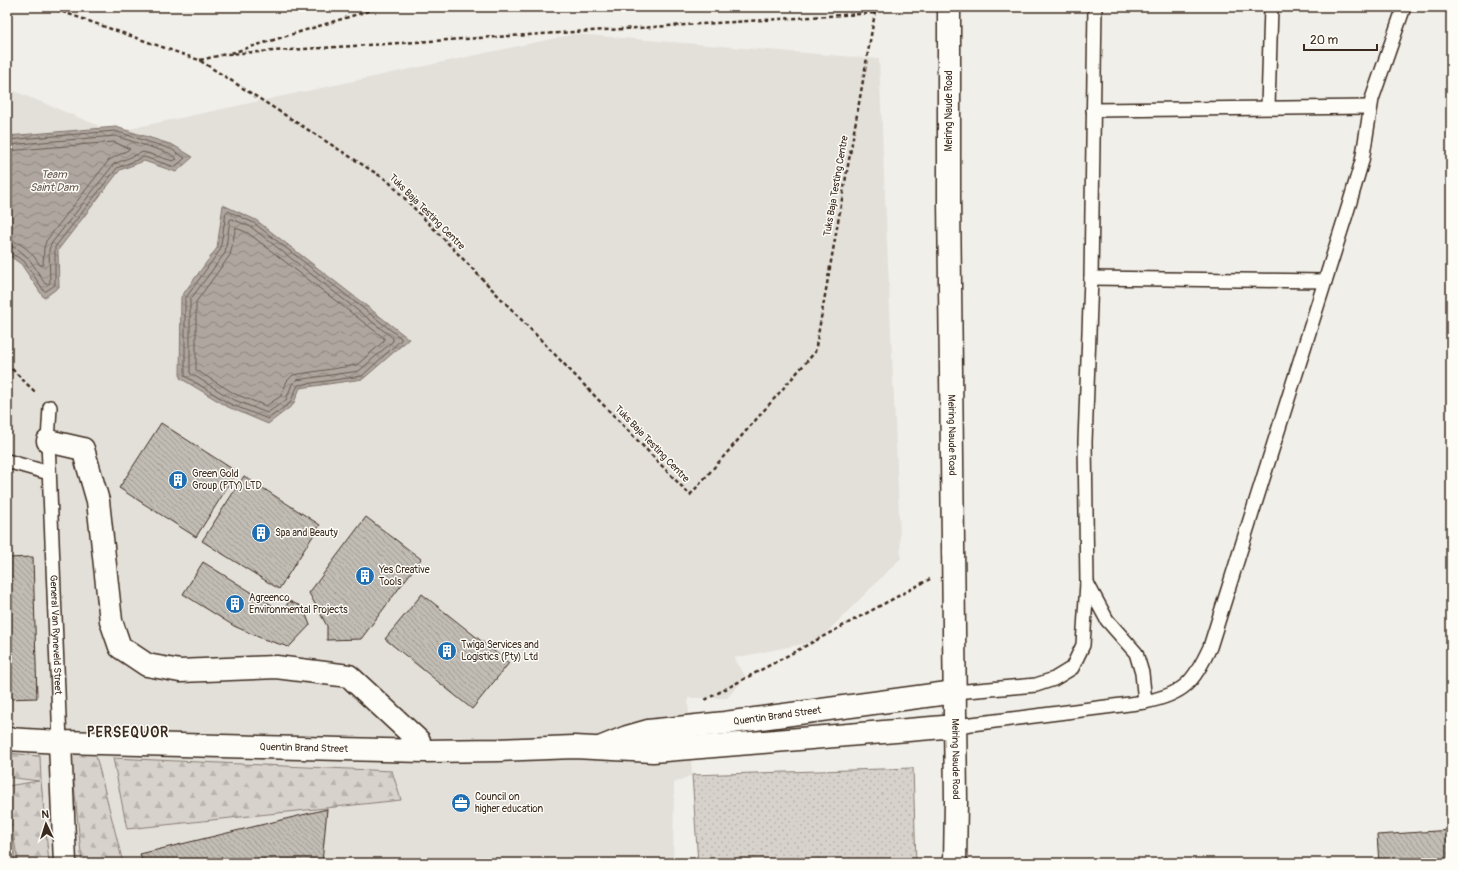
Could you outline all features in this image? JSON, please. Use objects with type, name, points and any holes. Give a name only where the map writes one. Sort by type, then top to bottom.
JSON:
[{"type":"street","name":"Meiring Naude Road","points":[[949,7],[949,200],[956,726],[955,863]]},
{"type":"street","points":[[48,441],[83,449],[98,501],[110,621],[120,647],[147,665],[180,670],[276,668],[349,676],[419,741]]},
{"type":"street","name":"Quentin Brand Street","points":[[601,747],[648,731],[733,722],[955,692]]},
{"type":"street","name":"Quentin Brand Street","points":[[7,739],[60,742],[424,751],[601,747],[630,751],[676,750],[956,726]]},
{"type":"street","name":"General Van Ryneveld Street","points":[[60,742],[64,863]]},
{"type":"lane","points":[[955,692],[1036,685],[1063,675],[1072,668],[1083,645],[1087,583],[1085,442],[1091,278],[1095,7]]},
{"type":"lane","points":[[1268,107],[1271,7]]},
{"type":"lane","points":[[956,726],[1145,702],[1173,694],[1192,680],[1210,647],[1362,161],[1370,106],[1404,7]]},
{"type":"lane","points":[[1093,110],[1370,106]]},
{"type":"lane","points":[[1091,278],[1325,281]]},
{"type":"lane","name":"General Van Ryneveld Street","points":[[50,407],[48,441],[60,742]]},
{"type":"lane","points":[[7,461],[49,473]]},
{"type":"lane","points":[[1087,583],[1107,620],[1136,653],[1142,673],[1145,702]]},
{"type":"path","name":"Tuks Baja Testing Centre","points":[[49,7],[199,60],[388,181],[690,495],[815,352],[876,7]]},
{"type":"path","points":[[199,60],[226,54],[381,7]]},
{"type":"path","points":[[226,54],[875,13]]},
{"type":"path","points":[[7,364],[50,407]]},
{"type":"path","points":[[703,701],[953,567]]},
{"type":"shaded area","points":[[575,34],[879,59],[901,558],[818,641],[734,658],[746,677],[727,698],[688,698],[692,775],[674,783],[673,863],[7,863],[7,88],[114,132]]},
{"type":"green space","points":[[95,752],[123,863],[82,863],[71,755]]},
{"type":"green space","points":[[7,753],[40,756],[49,863],[18,863],[13,833],[15,863],[7,863],[7,827],[12,827],[7,802],[7,786],[39,781],[7,777]]},
{"type":"green space","points":[[113,758],[392,771],[401,800],[127,829]]},
{"type":"green space","points":[[913,768],[916,863],[698,863],[692,775]]},
{"type":"water","name":"Team Saint Dam","points":[[116,127],[173,145],[193,157],[176,172],[144,161],[120,170],[58,250],[59,287],[44,298],[21,264],[7,254],[7,136]]},
{"type":"water","points":[[223,205],[256,220],[409,339],[363,379],[300,388],[293,405],[268,424],[228,407],[180,378],[181,297],[217,248]]},
{"type":"building","name":"Green Gold Group (PTY) LTD","points":[[161,423],[237,472],[196,537],[119,488]]},
{"type":"building","name":"Spa and Beauty","points":[[244,476],[320,525],[279,589],[202,541]]},
{"type":"building","name":"Yes Creative Tools","points":[[366,517],[421,559],[361,639],[327,640],[327,626],[309,593]]},
{"type":"building","points":[[33,557],[37,698],[7,699],[7,558]]},
{"type":"building","name":"Agreenco Environmental Projects","points":[[203,562],[283,612],[289,601],[303,607],[310,625],[289,647],[263,639],[234,626],[183,594]]},
{"type":"building","name":"Twiga Services and Logistics (Pty) Ltd","points":[[422,594],[509,663],[472,709],[385,639]]},
{"type":"building","points":[[327,809],[322,863],[143,863],[140,854]]},
{"type":"building","points":[[1451,830],[1451,863],[1379,863],[1377,835]]},
{"type":"place","name":"Green Gold Group (PTY) LTD","points":[[178,480]]},
{"type":"place","name":"Spa and Beauty","points":[[261,533]]},
{"type":"place","name":"Yes Creative Tools","points":[[365,576]]},
{"type":"place","name":"Agreenco Environmental Projects","points":[[235,604]]},
{"type":"place","name":"Twiga Services and Logistics (Pty) Ltd","points":[[447,651]]},
{"type":"place","name":"Council on higher education","points":[[461,803]]},
{"type":"district","name":"PERSEQUOR","points":[[128,732]]}]
